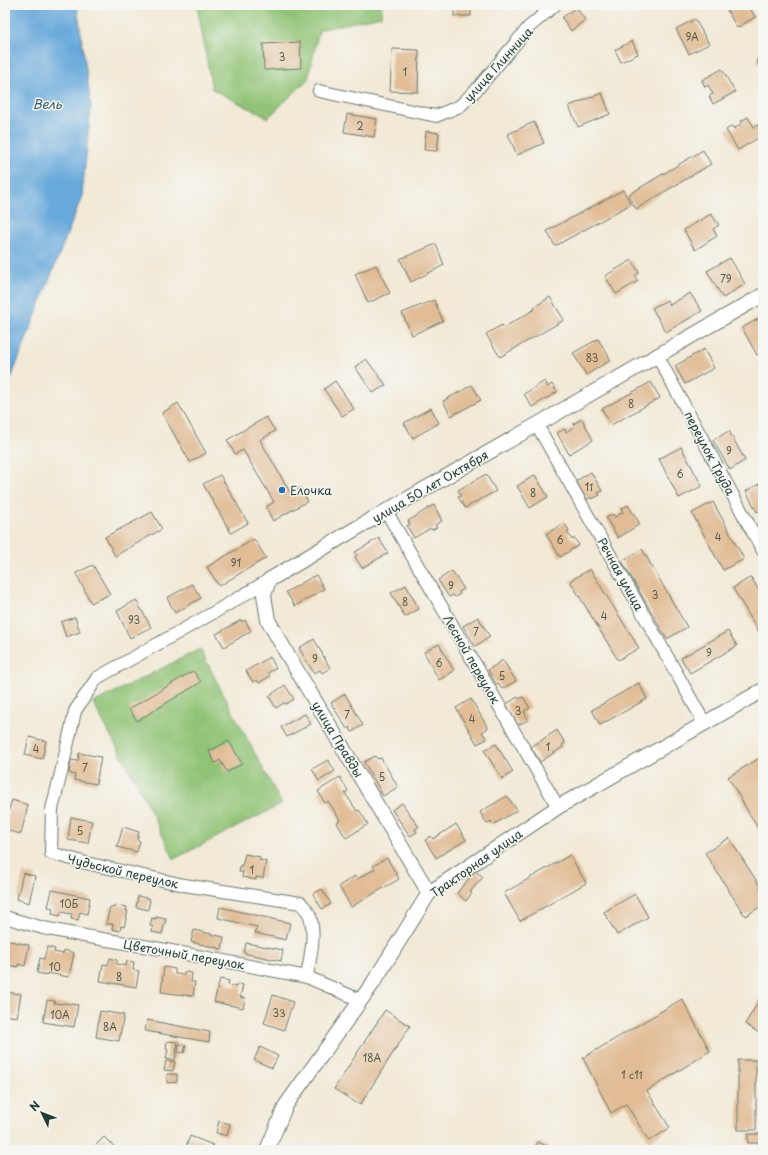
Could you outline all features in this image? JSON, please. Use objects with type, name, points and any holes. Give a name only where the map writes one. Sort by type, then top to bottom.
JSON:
[{"type":"street","name":"улица Глинница","points":[[319,91],[436,116],[460,106],[479,87],[529,27],[555,5]]},
{"type":"street","name":"улица 50 лет Октября","points":[[97,678],[220,610],[386,511],[763,294]]},
{"type":"street","name":"переулок Труда","points":[[657,355],[763,551]]},
{"type":"street","name":"Речная улица","points":[[537,425],[705,724]]},
{"type":"street","name":"Лесной переулок","points":[[386,511],[558,807]]},
{"type":"street","name":"улица Правды","points":[[269,580],[264,595],[268,620],[429,893]]},
{"type":"street","name":"Чудьской переулок","points":[[97,678],[75,711],[52,809],[51,853],[86,864],[184,885],[301,903],[309,914],[312,931],[312,951],[307,977]]},
{"type":"street","name":"Тракторная улица","points":[[267,1150],[286,1105],[374,982],[429,893],[558,807],[763,690]]},
{"type":"street","name":"Цветочный переулок","points":[[5,917],[42,928],[307,977],[360,1000]]},
{"type":"green space","points":[[197,5],[382,5],[381,16],[319,30],[308,79],[268,118],[212,89]]},
{"type":"green space","points":[[200,649],[282,804],[174,859],[144,797],[93,703]]},
{"type":"water","name":"Вель","points":[[5,5],[77,5],[91,106],[82,196],[5,394]]},
{"type":"building","points":[[454,5],[471,5],[471,16],[454,16]]},
{"type":"building","points":[[748,5],[755,17],[737,28],[725,6]]},
{"type":"building","points":[[576,7],[585,20],[571,31],[562,18]]},
{"type":"building","points":[[695,19],[709,44],[689,54],[676,29]]},
{"type":"building","points":[[632,41],[638,54],[621,62],[615,50]]},
{"type":"building","points":[[300,42],[301,68],[264,70],[263,44]]},
{"type":"building","points":[[392,49],[419,50],[418,92],[390,91]]},
{"type":"building","points":[[763,56],[763,72],[756,60]]},
{"type":"building","points":[[722,69],[735,92],[713,104],[709,96],[713,94],[708,85],[705,87],[702,80]]},
{"type":"building","points":[[602,93],[610,114],[578,127],[569,106]]},
{"type":"building","points":[[347,114],[377,119],[374,137],[344,132]]},
{"type":"building","points":[[748,117],[754,127],[757,125],[763,135],[738,150],[726,130],[732,126],[734,129],[742,123],[741,121]]},
{"type":"building","points":[[534,122],[544,143],[517,155],[508,134]]},
{"type":"building","points":[[426,131],[439,133],[437,151],[424,150]]},
{"type":"building","points":[[703,150],[711,164],[636,209],[628,195]]},
{"type":"building","points":[[623,190],[631,204],[555,246],[547,231]]},
{"type":"building","points":[[711,214],[719,225],[713,229],[717,236],[695,250],[684,230]]},
{"type":"building","points":[[436,244],[444,265],[411,282],[400,259]]},
{"type":"building","points":[[730,258],[745,284],[723,298],[707,271]]},
{"type":"building","points":[[632,260],[639,273],[635,276],[638,281],[616,294],[605,276]]},
{"type":"building","points":[[376,265],[390,293],[368,303],[355,274]]},
{"type":"building","points":[[690,293],[702,311],[666,332],[652,308],[667,300],[670,305]]},
{"type":"building","points":[[550,297],[564,320],[500,357],[486,334],[502,325],[503,328],[535,309],[534,307]]},
{"type":"building","points":[[434,300],[443,321],[412,335],[402,313]]},
{"type":"building","points":[[763,316],[763,351],[757,355],[742,328]]},
{"type":"building","points":[[598,339],[611,360],[586,375],[573,353]]},
{"type":"building","points":[[704,349],[714,368],[685,384],[675,366]]},
{"type":"building","points":[[366,359],[386,385],[373,393],[355,367]]},
{"type":"building","points":[[335,381],[354,409],[342,416],[324,389]]},
{"type":"building","points":[[545,381],[548,387],[552,384],[557,392],[532,407],[524,394]]},
{"type":"building","points":[[651,382],[660,398],[611,425],[602,409]]},
{"type":"building","points":[[472,385],[481,400],[451,416],[443,401]]},
{"type":"building","points":[[178,403],[206,453],[190,462],[162,413]]},
{"type":"building","points":[[431,408],[439,423],[413,438],[404,423]]},
{"type":"building","points":[[266,417],[275,431],[260,440],[291,494],[300,488],[308,501],[273,521],[266,507],[274,502],[243,450],[235,454],[227,440]]},
{"type":"building","points":[[582,419],[593,440],[569,454],[557,433],[565,429],[566,432],[574,427],[573,424]]},
{"type":"building","points":[[729,431],[745,460],[730,470],[713,440]]},
{"type":"building","points":[[681,447],[702,486],[679,498],[659,459]]},
{"type":"building","points":[[591,472],[602,491],[598,493],[600,495],[592,499],[591,497],[587,500],[576,481]]},
{"type":"building","points":[[486,474],[496,491],[465,508],[458,497],[461,496],[458,490]]},
{"type":"building","points":[[220,475],[248,523],[231,533],[203,484]]},
{"type":"building","points":[[535,475],[548,497],[530,508],[517,486]]},
{"type":"building","points":[[763,482],[763,509],[757,512],[746,491]]},
{"type":"building","points":[[713,502],[744,559],[723,570],[692,513]]},
{"type":"building","points":[[434,505],[442,521],[435,525],[437,527],[432,530],[431,528],[414,538],[407,526],[410,524],[408,521]]},
{"type":"building","points":[[628,505],[640,524],[618,538],[606,518],[613,514],[615,517],[623,512],[621,509]]},
{"type":"building","points":[[152,512],[162,529],[115,556],[105,537]]},
{"type":"building","points":[[564,523],[569,530],[567,532],[572,540],[574,538],[579,545],[560,557],[546,534]]},
{"type":"building","points":[[379,538],[388,553],[362,568],[355,557],[357,555],[355,552]]},
{"type":"building","points":[[254,539],[266,558],[219,586],[207,567]]},
{"type":"building","points":[[642,549],[687,627],[667,639],[622,561]]},
{"type":"building","points":[[93,565],[110,594],[91,603],[76,573]]},
{"type":"building","points":[[590,569],[639,648],[618,660],[570,581]]},
{"type":"building","points":[[452,571],[464,589],[455,597],[453,595],[449,597],[438,580]]},
{"type":"building","points":[[316,575],[324,589],[295,606],[286,592]]},
{"type":"building","points":[[751,577],[763,597],[763,632],[760,634],[733,588]]},
{"type":"building","points":[[192,584],[201,598],[175,613],[167,598]]},
{"type":"building","points":[[406,585],[419,609],[405,617],[391,593]]},
{"type":"building","points":[[136,600],[151,627],[130,638],[117,611]]},
{"type":"building","points":[[75,617],[80,632],[66,637],[61,622]]},
{"type":"building","points":[[478,617],[490,637],[475,646],[463,626]]},
{"type":"building","points":[[241,620],[242,622],[245,620],[251,631],[224,647],[216,634]]},
{"type":"building","points":[[728,631],[737,646],[690,673],[681,658]]},
{"type":"building","points":[[314,639],[330,668],[322,673],[320,670],[314,673],[299,648]]},
{"type":"building","points":[[439,644],[454,671],[439,680],[424,652]]},
{"type":"building","points":[[270,657],[276,668],[268,673],[270,676],[259,683],[257,680],[253,682],[246,671]]},
{"type":"building","points":[[503,660],[516,681],[502,689],[498,683],[496,684],[488,670]]},
{"type":"building","points":[[193,671],[201,682],[137,721],[129,709]]},
{"type":"building","points":[[639,683],[647,699],[600,725],[592,710]]},
{"type":"building","points":[[285,685],[294,699],[276,708],[269,696]]},
{"type":"building","points":[[345,694],[363,725],[352,732],[349,727],[347,729],[331,703]]},
{"type":"building","points":[[518,697],[519,699],[523,697],[530,708],[524,711],[528,720],[518,725],[506,704]]},
{"type":"building","points":[[471,699],[488,728],[482,732],[487,739],[477,744],[456,708]]},
{"type":"building","points":[[305,714],[311,724],[287,737],[281,727]]},
{"type":"building","points":[[557,730],[565,743],[562,745],[563,747],[540,762],[531,747]]},
{"type":"building","points":[[29,737],[46,741],[42,759],[25,755]]},
{"type":"building","points":[[229,741],[242,764],[227,772],[220,760],[215,763],[209,751]]},
{"type":"building","points":[[496,744],[513,772],[502,779],[484,750]]},
{"type":"building","points":[[79,753],[101,757],[96,784],[74,780],[75,775],[69,773],[71,760],[78,761]]},
{"type":"building","points":[[375,756],[378,759],[381,758],[398,787],[383,796],[364,762]]},
{"type":"building","points":[[763,756],[763,837],[728,777]]},
{"type":"building","points":[[328,760],[335,771],[319,781],[312,769]]},
{"type":"building","points":[[340,777],[348,791],[345,793],[368,824],[346,838],[337,823],[340,820],[328,801],[325,803],[318,791]]},
{"type":"building","points":[[507,796],[517,810],[493,825],[491,821],[487,824],[480,812]]},
{"type":"building","points":[[12,800],[28,805],[21,834],[5,830],[5,822]]},
{"type":"building","points":[[402,803],[419,827],[415,829],[417,832],[410,836],[392,810]]},
{"type":"building","points":[[71,817],[92,821],[88,843],[68,840]]},
{"type":"building","points":[[456,824],[466,840],[436,858],[425,840],[431,836],[433,839]]},
{"type":"building","points":[[123,827],[139,832],[137,840],[140,841],[137,852],[117,847]]},
{"type":"building","points":[[729,838],[763,891],[763,905],[745,916],[705,853]]},
{"type":"building","points":[[245,854],[260,857],[259,860],[266,861],[263,878],[256,877],[256,880],[242,877],[243,872],[239,872],[240,865],[242,866]]},
{"type":"building","points":[[570,855],[586,883],[520,921],[504,893]]},
{"type":"building","points":[[387,858],[399,879],[351,907],[339,886],[355,876],[357,879],[375,869],[373,866]]},
{"type":"building","points":[[475,871],[483,877],[470,892],[472,893],[466,901],[457,893]]},
{"type":"building","points":[[23,873],[35,876],[29,903],[17,899]]},
{"type":"building","points":[[322,889],[331,904],[322,909],[313,894]]},
{"type":"building","points":[[52,890],[90,898],[87,914],[80,912],[78,920],[71,919],[72,914],[61,912],[60,916],[52,914],[53,908],[48,907]]},
{"type":"building","points":[[635,894],[648,917],[617,935],[604,912]]},
{"type":"building","points":[[138,896],[150,899],[148,910],[136,907]]},
{"type":"building","points":[[115,905],[127,907],[126,911],[128,911],[124,927],[121,926],[120,931],[112,929],[113,924],[106,924],[110,907],[114,908]]},
{"type":"building","points":[[220,907],[290,923],[286,940],[255,933],[257,927],[218,918]]},
{"type":"building","points":[[156,917],[166,919],[162,934],[152,932],[153,927],[150,926],[152,918],[156,919]]},
{"type":"building","points":[[194,930],[224,937],[222,949],[191,942]]},
{"type":"building","points":[[5,940],[29,945],[25,966],[18,964],[18,967],[9,965],[9,962],[5,961]]},
{"type":"building","points":[[246,943],[283,950],[281,961],[244,953]]},
{"type":"building","points":[[47,947],[55,949],[54,952],[63,954],[64,950],[74,953],[69,977],[47,973],[47,975],[37,973],[40,958],[44,959]]},
{"type":"building","points":[[110,958],[117,960],[117,964],[126,966],[127,961],[134,962],[133,970],[139,971],[136,987],[100,981],[103,964],[108,965]]},
{"type":"building","points":[[164,967],[175,969],[175,974],[184,975],[184,972],[192,973],[191,982],[195,982],[193,996],[161,992]]},
{"type":"building","points":[[220,979],[229,981],[228,985],[236,987],[237,984],[243,985],[240,997],[245,998],[243,1008],[214,1002]]},
{"type":"building","points":[[5,992],[21,994],[17,1017],[5,1015]]},
{"type":"building","points":[[763,994],[763,1027],[759,1033],[745,1024]]},
{"type":"building","points":[[273,995],[293,1002],[284,1030],[264,1023]]},
{"type":"building","points":[[682,999],[710,1051],[647,1091],[670,1128],[649,1141],[626,1104],[611,1113],[583,1058]]},
{"type":"building","points":[[47,1000],[55,1001],[54,1003],[78,1005],[74,1027],[43,1022]]},
{"type":"building","points":[[385,1010],[410,1026],[360,1105],[334,1089]]},
{"type":"building","points":[[100,1011],[124,1015],[119,1041],[96,1037]]},
{"type":"building","points":[[147,1020],[210,1032],[209,1042],[145,1031]]},
{"type":"building","points":[[167,1041],[178,1042],[175,1060],[166,1059],[168,1050],[166,1049]]},
{"type":"building","points":[[179,1044],[186,1045],[184,1053],[178,1052]]},
{"type":"building","points":[[260,1047],[278,1056],[272,1068],[254,1060]]},
{"type":"building","points":[[738,1060],[756,1060],[756,1130],[738,1130]]},
{"type":"building","points":[[166,1061],[175,1062],[173,1071],[164,1070]]},
{"type":"building","points":[[167,1074],[177,1074],[177,1082],[167,1083]]},
{"type":"building","points":[[219,1121],[230,1124],[227,1136],[216,1133]]},
{"type":"building","points":[[748,1134],[763,1134],[763,1143],[748,1143]]},
{"type":"building","points":[[190,1136],[213,1145],[211,1150],[185,1149]]},
{"type":"building","points":[[104,1137],[118,1150],[91,1150]]},
{"type":"building","points":[[538,1142],[549,1147],[548,1150],[534,1150]]},
{"type":"place","name":"Елочка","points":[[282,490]]}]
